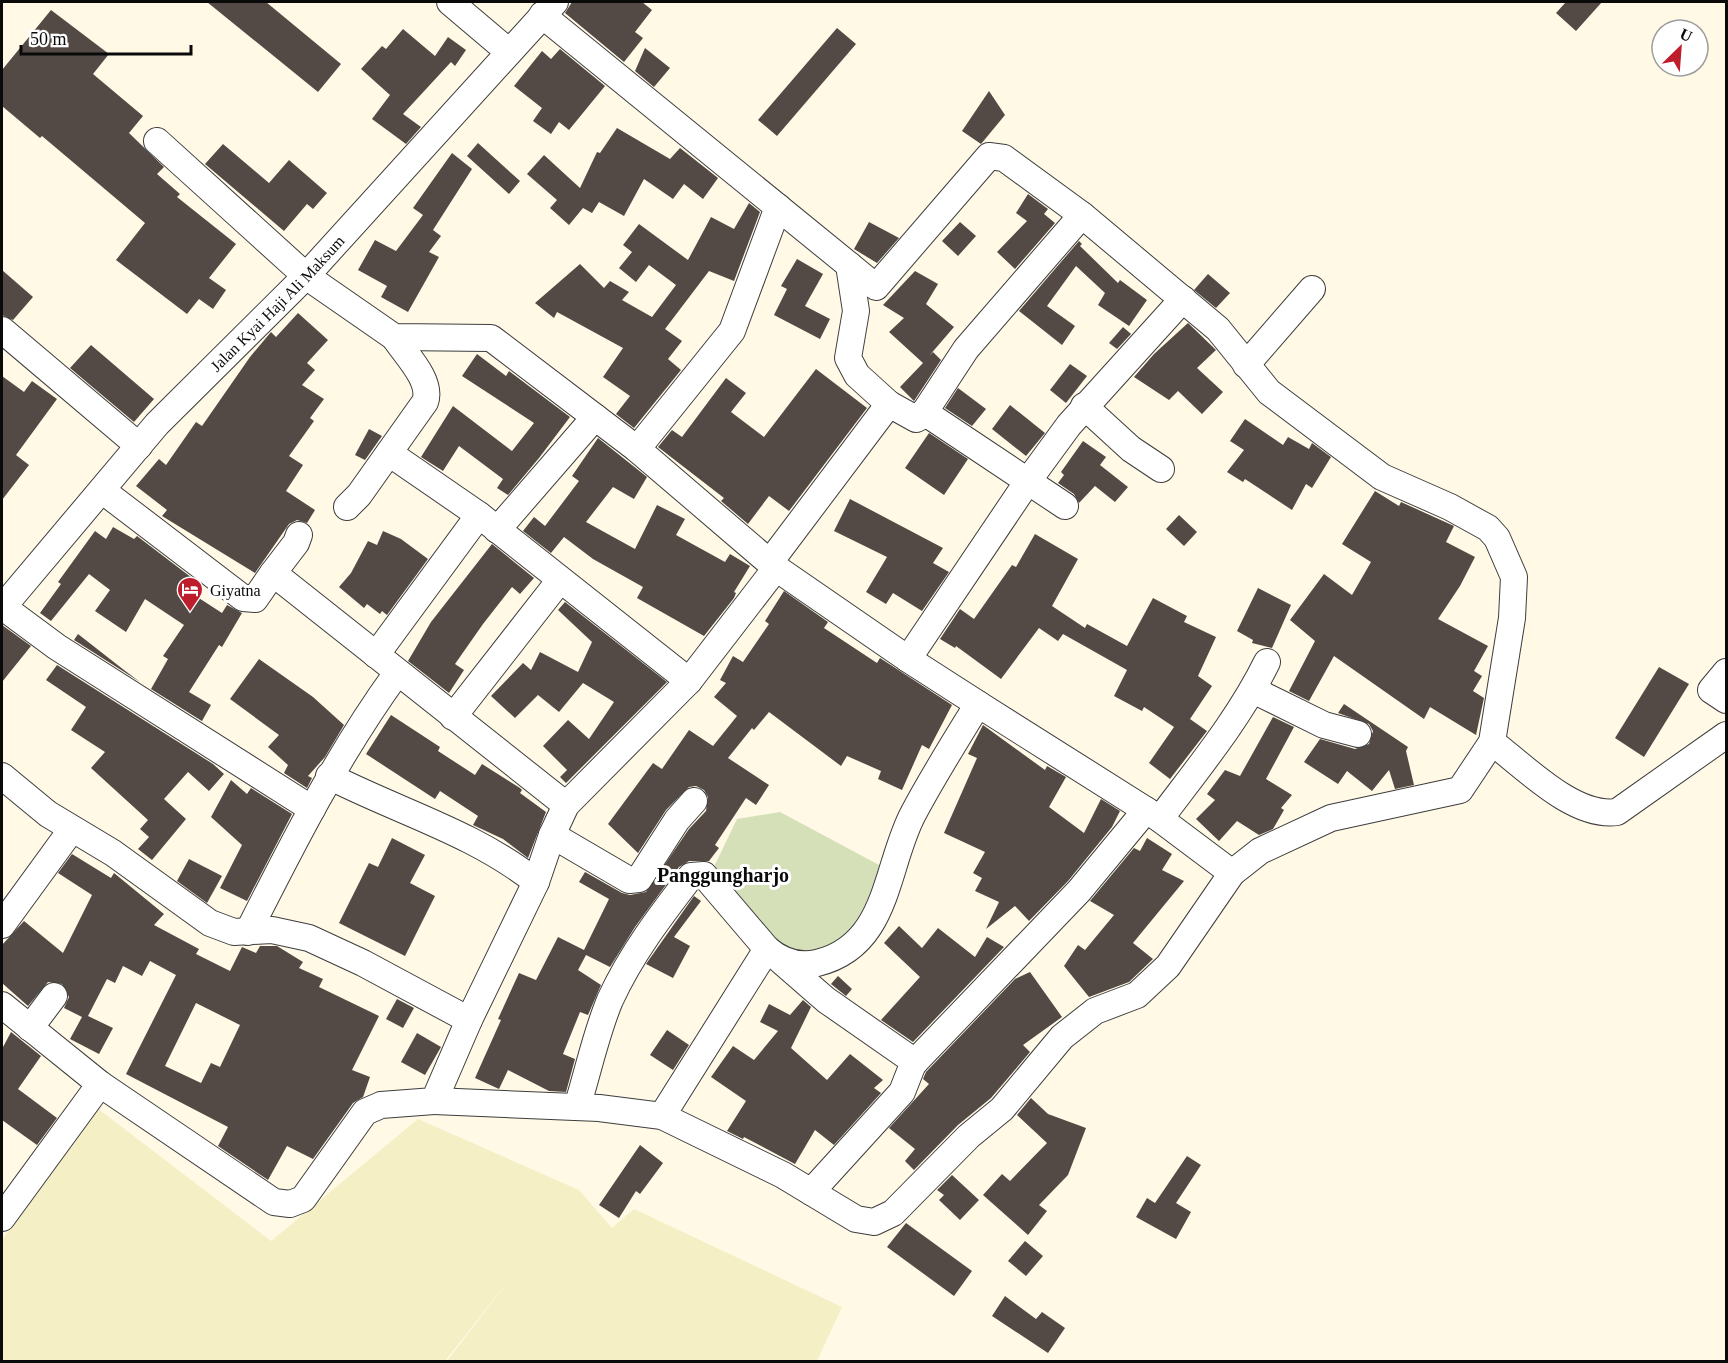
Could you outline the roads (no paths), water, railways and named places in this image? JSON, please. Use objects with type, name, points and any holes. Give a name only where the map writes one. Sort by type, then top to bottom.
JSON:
[{"type":"street","points":[[450,2],[509,52]]},
{"type":"street","points":[[4,1011],[30,1028],[100,1084],[273,1202],[290,1204],[303,1199],[365,1112],[381,1105],[434,1101],[577,1107],[662,1116],[783,1175],[856,1219],[874,1222],[893,1213],[969,1136],[1002,1109],[1062,1037],[1095,1011],[1137,995],[1168,966],[1232,873],[1260,851],[1331,818],[1460,790],[1492,742],[1512,618],[1514,577],[1497,538],[1488,528],[1450,507],[1382,477],[1269,392],[1218,328],[1082,215],[1004,158],[989,156],[879,286],[873,286],[548,8]]},
{"type":"street","name":"Jalan Kyai Haji Ali Maksum","points":[[2,608],[157,424],[306,276],[548,8]]},
{"type":"street","points":[[157,141],[306,276],[394,337],[424,382],[428,394],[388,453],[347,507]]},
{"type":"street","points":[[637,449],[732,331],[778,207]]},
{"type":"street","points":[[849,265],[856,311],[848,358],[857,375],[889,404],[916,419],[924,412],[966,349],[1082,215]]},
{"type":"street","points":[[1246,365],[1312,289]]},
{"type":"street","points":[[908,660],[1028,481],[1084,406],[1182,299]]},
{"type":"street","points":[[2,330],[139,447]]},
{"type":"street","points":[[394,337],[491,338],[637,449],[773,566],[908,660],[1153,814],[1232,873]]},
{"type":"street","points":[[434,1101],[469,1020],[536,882],[566,805],[689,681],[889,404]]},
{"type":"street","points":[[1084,406],[1131,449],[1161,469]]},
{"type":"street","points":[[924,412],[1065,506]]},
{"type":"street","points":[[375,655],[488,523],[595,417]]},
{"type":"street","points":[[388,453],[488,523],[689,681]]},
{"type":"street","points":[[102,491],[243,598],[255,599],[296,543],[299,535]]},
{"type":"street","points":[[273,573],[397,674],[566,805]]},
{"type":"street","points":[[453,717],[560,580]]},
{"type":"street","points":[[2,608],[57,647],[312,809]]},
{"type":"street","points":[[811,1192],[902,1092],[915,1062],[1153,814],[1220,740],[1253,690],[1267,662]]},
{"type":"street","points":[[1726,672],[1711,690],[1726,700]]},
{"type":"street","points":[[248,932],[329,776],[366,716],[397,674]]},
{"type":"street","points":[[1253,690],[1324,725],[1358,734]]},
{"type":"street","points":[[773,955],[808,965],[832,959],[854,946],[878,914],[912,816],[978,704]]},
{"type":"street","points":[[1492,742],[1568,801],[1601,814],[1617,813],[1726,735]]},
{"type":"street","points":[[2,776],[48,814],[113,853],[210,922],[234,932],[272,930],[309,938],[363,963],[469,1020]]},
{"type":"street","points":[[329,776],[374,799],[445,828],[477,844],[536,882]]},
{"type":"street","points":[[552,836],[629,880],[639,879],[677,819],[694,801]]},
{"type":"street","points":[[2,925],[72,829]]},
{"type":"street","points":[[577,1107],[609,1002],[626,969],[657,919],[691,876],[705,875],[773,955],[826,1000],[915,1062]]},
{"type":"street","points":[[662,1116],[773,955]]},
{"type":"street","points":[[30,1028],[54,996]]},
{"type":"street","points":[[2,1218],[100,1084]]},
{"type":"place","name":"Giyatna","points":[[190,613]]},
{"type":"district","name":"Panggungharjo","points":[[723,875]]}]
